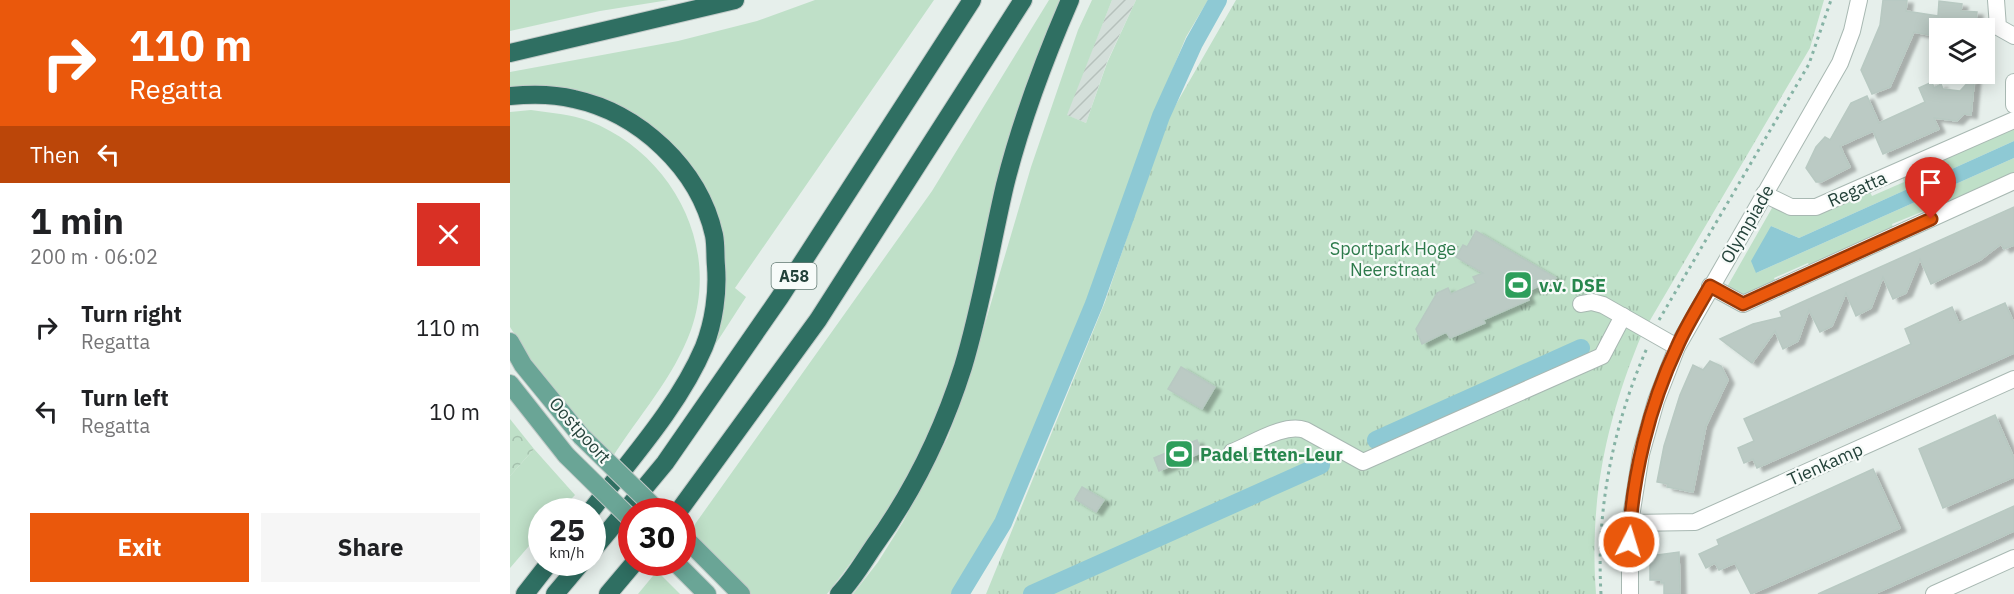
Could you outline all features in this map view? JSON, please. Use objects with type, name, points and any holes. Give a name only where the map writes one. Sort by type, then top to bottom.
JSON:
[{"type":"highway","points":[[510,53],[735,0]]},
{"type":"highway","name":"A58","points":[[606,534],[665,463],[780,297],[972,0]]},
{"type":"highway","name":"A58","points":[[688,498],[818,320],[1023,0]]},
{"type":"highway","points":[[839,594],[890,524],[916,478],[945,415],[963,366],[1006,183],[1025,116],[1048,51],[1070,0]]},
{"type":"highway","points":[[510,96],[574,99],[619,115],[658,141],[690,178],[714,235],[717,290],[705,346],[687,379],[647,438],[601,498]]},
{"type":"highway","points":[[525,594],[539,576]]},
{"type":"highway","points":[[555,594],[570,576]]},
{"type":"highway","points":[[608,594],[623,576]]},
{"type":"main road","name":"Oostpoort","points":[[510,342],[523,365],[581,436],[645,498]]},
{"type":"main road","name":"Oostpoort","points":[[510,384],[566,455],[618,506]]},
{"type":"main road","points":[[696,549],[741,594]]},
{"type":"main road","points":[[689,576],[706,593]]},
{"type":"street","name":"Olympiade","points":[[1630,594],[1630,523],[1641,454],[1656,401],[1677,346],[1840,63],[1852,31],[1859,0]]},
{"type":"street","points":[[1996,0],[1998,27],[2014,36]]},
{"type":"street","points":[[2014,82],[2014,105]]},
{"type":"street","name":"Regatta","points":[[1764,194],[1791,207],[1816,207],[2014,120]]},
{"type":"street","points":[[1710,286],[1743,304],[2014,181]]},
{"type":"street","points":[[1581,304],[1598,303],[1677,346]]},
{"type":"street","points":[[1232,452],[1295,428],[1305,430],[1363,462],[1602,356],[1623,316]]},
{"type":"street","name":"Tienkamp","points":[[1630,523],[1695,522],[2014,379]]},
{"type":"street","points":[[1934,594],[2014,558]]},
{"type":"shaded area","points":[[1112,0],[1136,0],[1107,62],[1086,123],[1066,115]]},
{"type":"green space","points":[[510,0],[669,0],[600,11],[510,31]]},
{"type":"green space","points":[[815,0],[934,0],[735,288],[746,297],[702,365],[723,247],[649,128],[510,88],[510,72],[678,41],[757,21]]},
{"type":"green space","points":[[1049,0],[1066,0],[948,392],[910,472],[863,546],[827,594],[750,594],[696,542],[696,523],[932,191]]},
{"type":"green space","points":[[1092,0],[1112,0],[1067,115],[1086,123],[1107,63],[1136,0],[1208,0],[1186,37],[1152,119],[1087,300],[990,536],[952,594],[853,594],[878,562],[903,522],[948,437],[971,371],[1031,167],[1078,30]]},
{"type":"green space","name":"Sportpark Hoge Neerstraat","points":[[1236,0],[1824,0],[1810,48],[1642,334],[1629,366],[1610,429],[1598,493],[1594,559],[1596,594],[986,594],[1105,302],[1167,120]]},
{"type":"green space","points":[[531,110],[568,115],[589,121],[618,136],[644,155],[665,179],[682,206],[694,235],[699,266],[699,298],[691,330],[675,365],[612,458],[542,377],[510,327],[510,112]]},
{"type":"green space","points":[[2014,125],[2014,141],[1799,238],[1771,226],[1756,273],[2014,158],[2014,177],[1927,217],[1924,211],[1892,224],[1894,231],[1810,267],[1808,263],[1774,278],[1777,284],[1747,297],[1727,287],[1772,208],[1869,190],[1872,196],[1904,182],[1902,175]]},
{"type":"green space","points":[[510,419],[534,449],[510,476]]},
{"type":"green space","points":[[534,449],[575,495],[572,498],[528,498],[528,547],[510,568],[510,476]]},
{"type":"green space","points":[[653,576],[662,576],[680,594],[638,594]]},
{"type":"water","points":[[2014,141],[2014,158],[1756,273],[1751,261],[1771,226],[1799,238]]},
{"type":"building","points":[[1883,0],[1907,0],[1906,11],[1938,16],[1939,1],[1962,4],[1961,11],[1977,12],[1976,18],[1929,18],[1929,35],[1914,32],[1890,87],[1872,94],[1861,70],[1880,25]]},
{"type":"building","points":[[1929,83],[1933,84],[1934,88],[1941,84],[1943,89],[1960,91],[1967,84],[1974,84],[1971,115],[1964,114],[1957,121],[1934,118],[1939,129],[1883,154],[1873,131],[1840,146],[1850,167],[1821,182],[1816,182],[1806,168],[1816,147],[1825,137],[1830,140],[1851,103],[1867,96],[1879,123],[1925,102],[1919,88]]},
{"type":"building","points":[[2014,207],[2014,245],[2004,249],[2001,244],[1980,260],[1931,284],[1920,259],[1906,293],[1893,299],[1883,277],[1871,308],[1856,316],[1846,293],[1832,326],[1820,332],[1809,310],[1798,341],[1783,349],[1775,331],[1752,363],[1720,339],[1753,324],[1782,317],[1780,312]]},
{"type":"building","points":[[1476,231],[1556,278],[1528,291],[1526,294],[1529,300],[1483,320],[1485,323],[1450,338],[1447,333],[1444,333],[1422,344],[1416,329],[1437,293],[1448,288],[1451,294],[1476,283],[1473,277],[1483,273],[1456,257],[1463,245],[1467,247]]},
{"type":"building","points":[[2005,303],[2014,323],[2014,353],[1757,468],[1753,459],[1744,463],[1738,448],[1754,441],[1744,419],[1911,344],[1905,329],[1952,307],[1959,323]]},
{"type":"building","points":[[1710,361],[1721,366],[1728,380],[1706,426],[1693,492],[1667,487],[1668,484],[1657,482],[1664,446],[1680,395],[1693,365],[1703,370]]},
{"type":"building","points":[[1181,367],[1215,387],[1202,409],[1168,389]]},
{"type":"building","points":[[1995,415],[2014,458],[2014,477],[1943,508],[1919,449]]},
{"type":"building","points":[[1197,440],[1202,452],[1159,471],[1154,458]]},
{"type":"building","points":[[1873,469],[1900,528],[1751,594],[1735,563],[1719,570],[1715,563],[1706,568],[1699,554],[1719,545],[1717,540]]},
{"type":"building","points":[[1082,487],[1104,500],[1096,512],[1075,499]]},
{"type":"building","points":[[2014,506],[2014,531],[1979,547],[1874,594],[1818,594]]},
{"type":"building","points":[[1679,552],[1680,594],[1664,594],[1664,583],[1661,583],[1661,580],[1650,580],[1650,556]]},
{"type":"waterway","points":[[960,594],[1003,523],[1094,304],[1161,116],[1194,43],[1218,0]]},
{"type":"waterway","points":[[1376,440],[1581,348]]},
{"type":"waterway","points":[[1032,594],[1321,465]]},
{"type":"place","name":"v.v. DSE","points":[[1518,285]]},
{"type":"place","name":"Padel Etten-Leur","points":[[1179,454]]},
{"type":"route","points":[[1629,542],[1641,454],[1656,401],[1677,346],[1710,286],[1743,304],[1931,219]]}]
